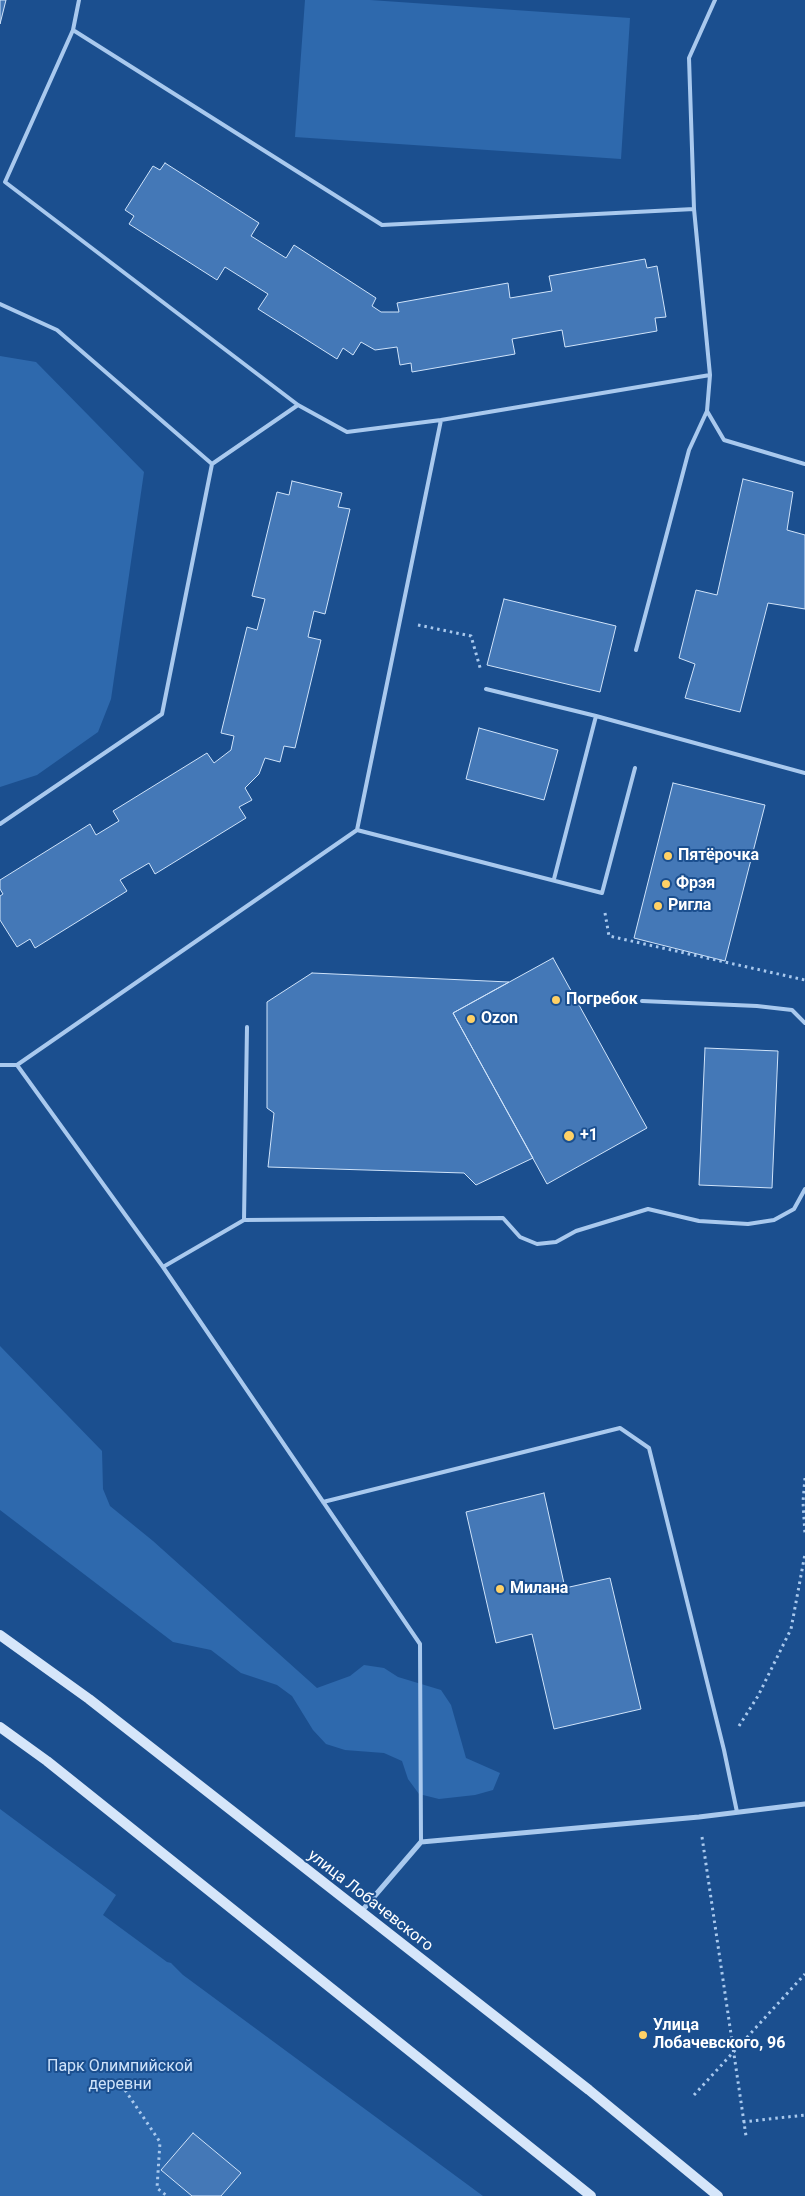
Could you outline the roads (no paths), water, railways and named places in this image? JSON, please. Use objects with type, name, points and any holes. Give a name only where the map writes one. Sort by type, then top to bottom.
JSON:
[{"type":"main road","name":"улица Лобачевского","points":[[0,1635],[89,1699],[360,1913],[589,2090],[718,2196]]},
{"type":"main road","points":[[0,1728],[48,1761],[590,2196]]},
{"type":"street","points":[[360,1913],[421,1842],[698,1817],[805,1804]]},
{"type":"lane","points":[[6,182],[73,30],[79,0]]},
{"type":"lane","points":[[636,650],[690,450],[707,411],[710,375],[694,209],[689,58],[715,0]]},
{"type":"lane","points":[[73,30],[382,225],[694,209]]},
{"type":"lane","points":[[0,178],[298,405],[347,432],[441,420],[710,375]]},
{"type":"lane","points":[[0,304],[57,330],[212,464]]},
{"type":"lane","points":[[0,824],[162,714],[212,464],[298,405]]},
{"type":"lane","points":[[707,411],[724,440],[805,464]]},
{"type":"lane","points":[[0,1065],[17,1065],[357,830],[441,420]]},
{"type":"lane","points":[[486,689],[596,716],[805,773]]},
{"type":"lane","points":[[554,880],[596,716]]},
{"type":"lane","points":[[357,830],[602,893],[635,768]]},
{"type":"lane","points":[[642,1001],[757,1006],[792,1010],[805,1023]]},
{"type":"lane","points":[[244,1220],[247,1027]]},
{"type":"lane","points":[[17,1065],[163,1267],[420,1644],[421,1842]]},
{"type":"lane","points":[[163,1267],[244,1220],[503,1218],[520,1237],[537,1244],[556,1242],[576,1231],[648,1209],[700,1221],[748,1224],[774,1220],[794,1209],[805,1189]]},
{"type":"lane","points":[[323,1502],[620,1428],[649,1448],[724,1750],[736,1812]]},
{"type":"place","name":"Пятёрочка","points":[[668,856]]},
{"type":"place","name":"Фрэя","points":[[666,884]]},
{"type":"place","name":"Ригла","points":[[658,906]]},
{"type":"place","name":"Погребок","points":[[556,1000]]},
{"type":"place","name":"Ozon","points":[[471,1019]]},
{"type":"place","name":"+1","points":[[569,1136]]},
{"type":"place","name":"Милана","points":[[500,1589]]},
{"type":"place","name":"Улица Лобачевского, 96","points":[[643,2035]]},
{"type":"park label","name":"Парк Олимпийской деревни","points":[[120,2076]]}]
